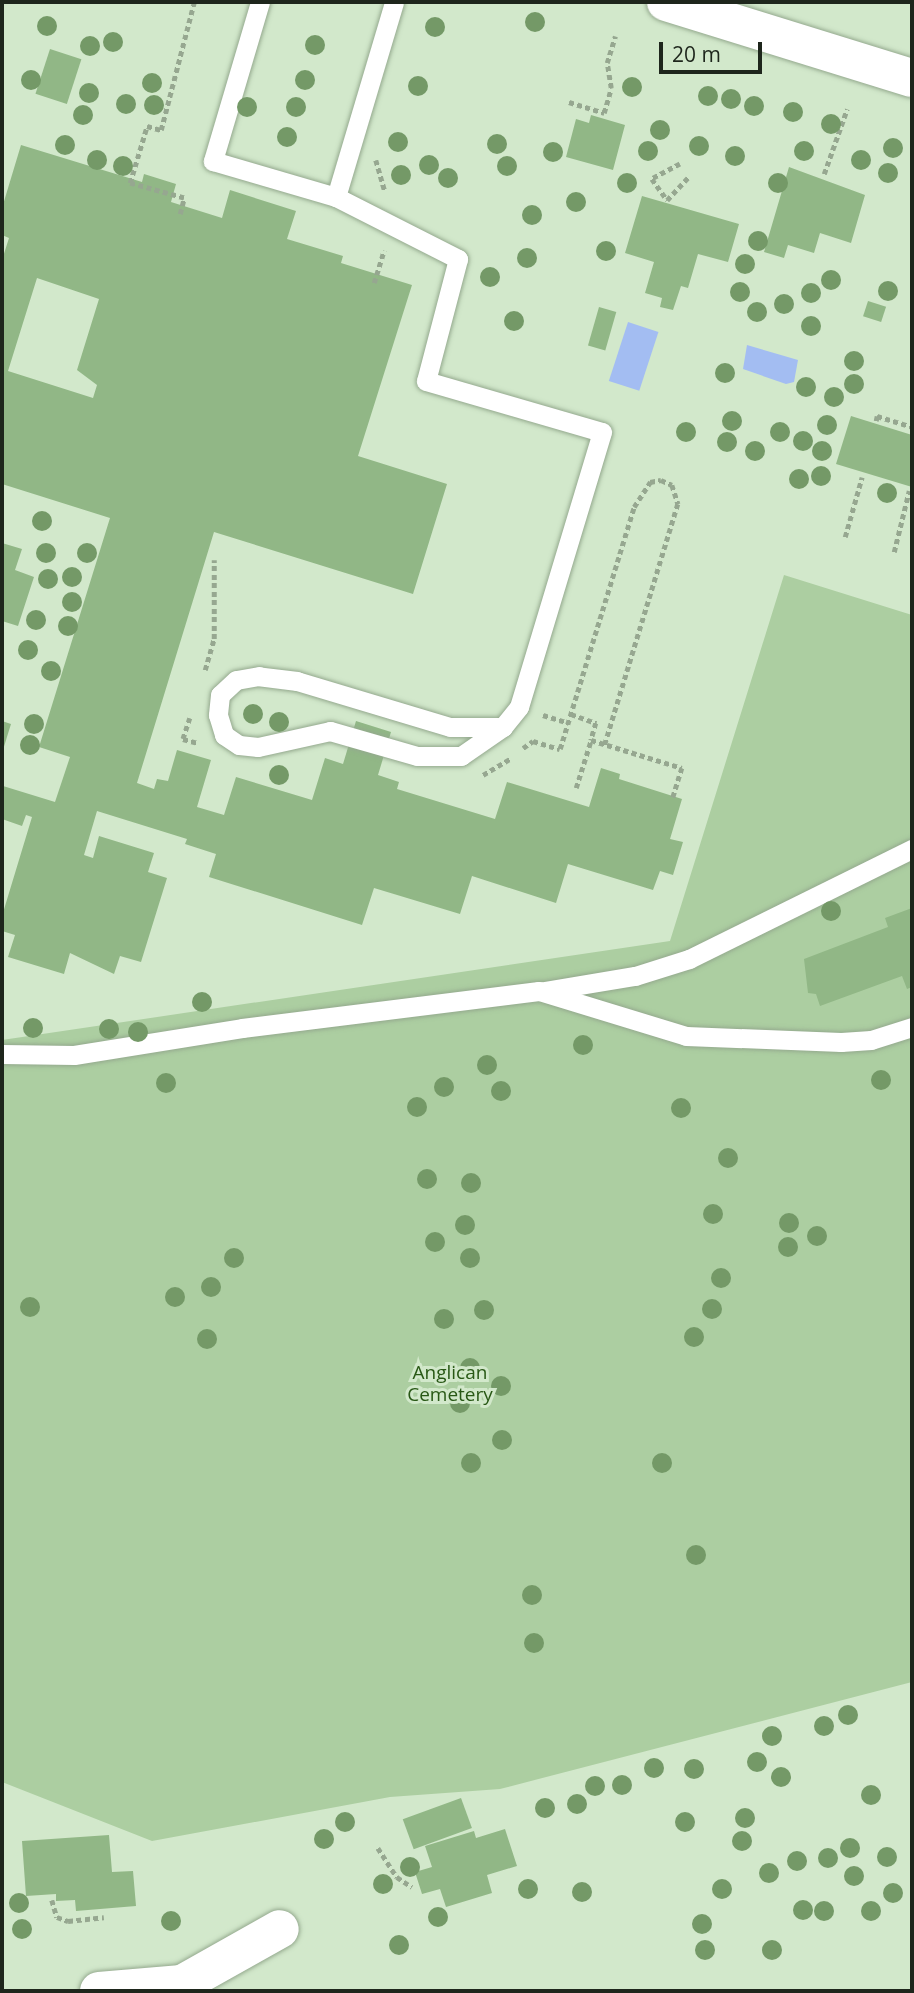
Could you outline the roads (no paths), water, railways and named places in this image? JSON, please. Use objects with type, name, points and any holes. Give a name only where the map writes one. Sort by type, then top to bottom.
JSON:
[{"type":"main road","points":[[666,2],[734,12],[912,78]]},
{"type":"main road","points":[[99,1991],[182,1984],[280,1929]]},
{"type":"lane","points":[[260,2],[213,161],[336,197],[458,259],[426,381],[602,432],[519,707],[503,727],[461,756],[417,756],[330,731],[258,747],[239,745],[224,735],[218,715],[220,695],[236,680],[259,677],[297,681],[450,727],[503,727]]},
{"type":"lane","points":[[336,197],[394,2]]},
{"type":"lane","points":[[2,1054],[74,1055],[242,1028],[539,991],[635,976],[689,959],[912,849]]},
{"type":"lane","points":[[539,991],[686,1036],[841,1042],[871,1040],[912,1027]]},
{"type":"water","points":[[628,322],[658,332],[639,391],[609,381]]},
{"type":"water","points":[[747,345],[798,360],[794,382],[786,384],[743,369]]},
{"type":"park label","name":"Anglican Cemetery","points":[[450,1384]]}]
